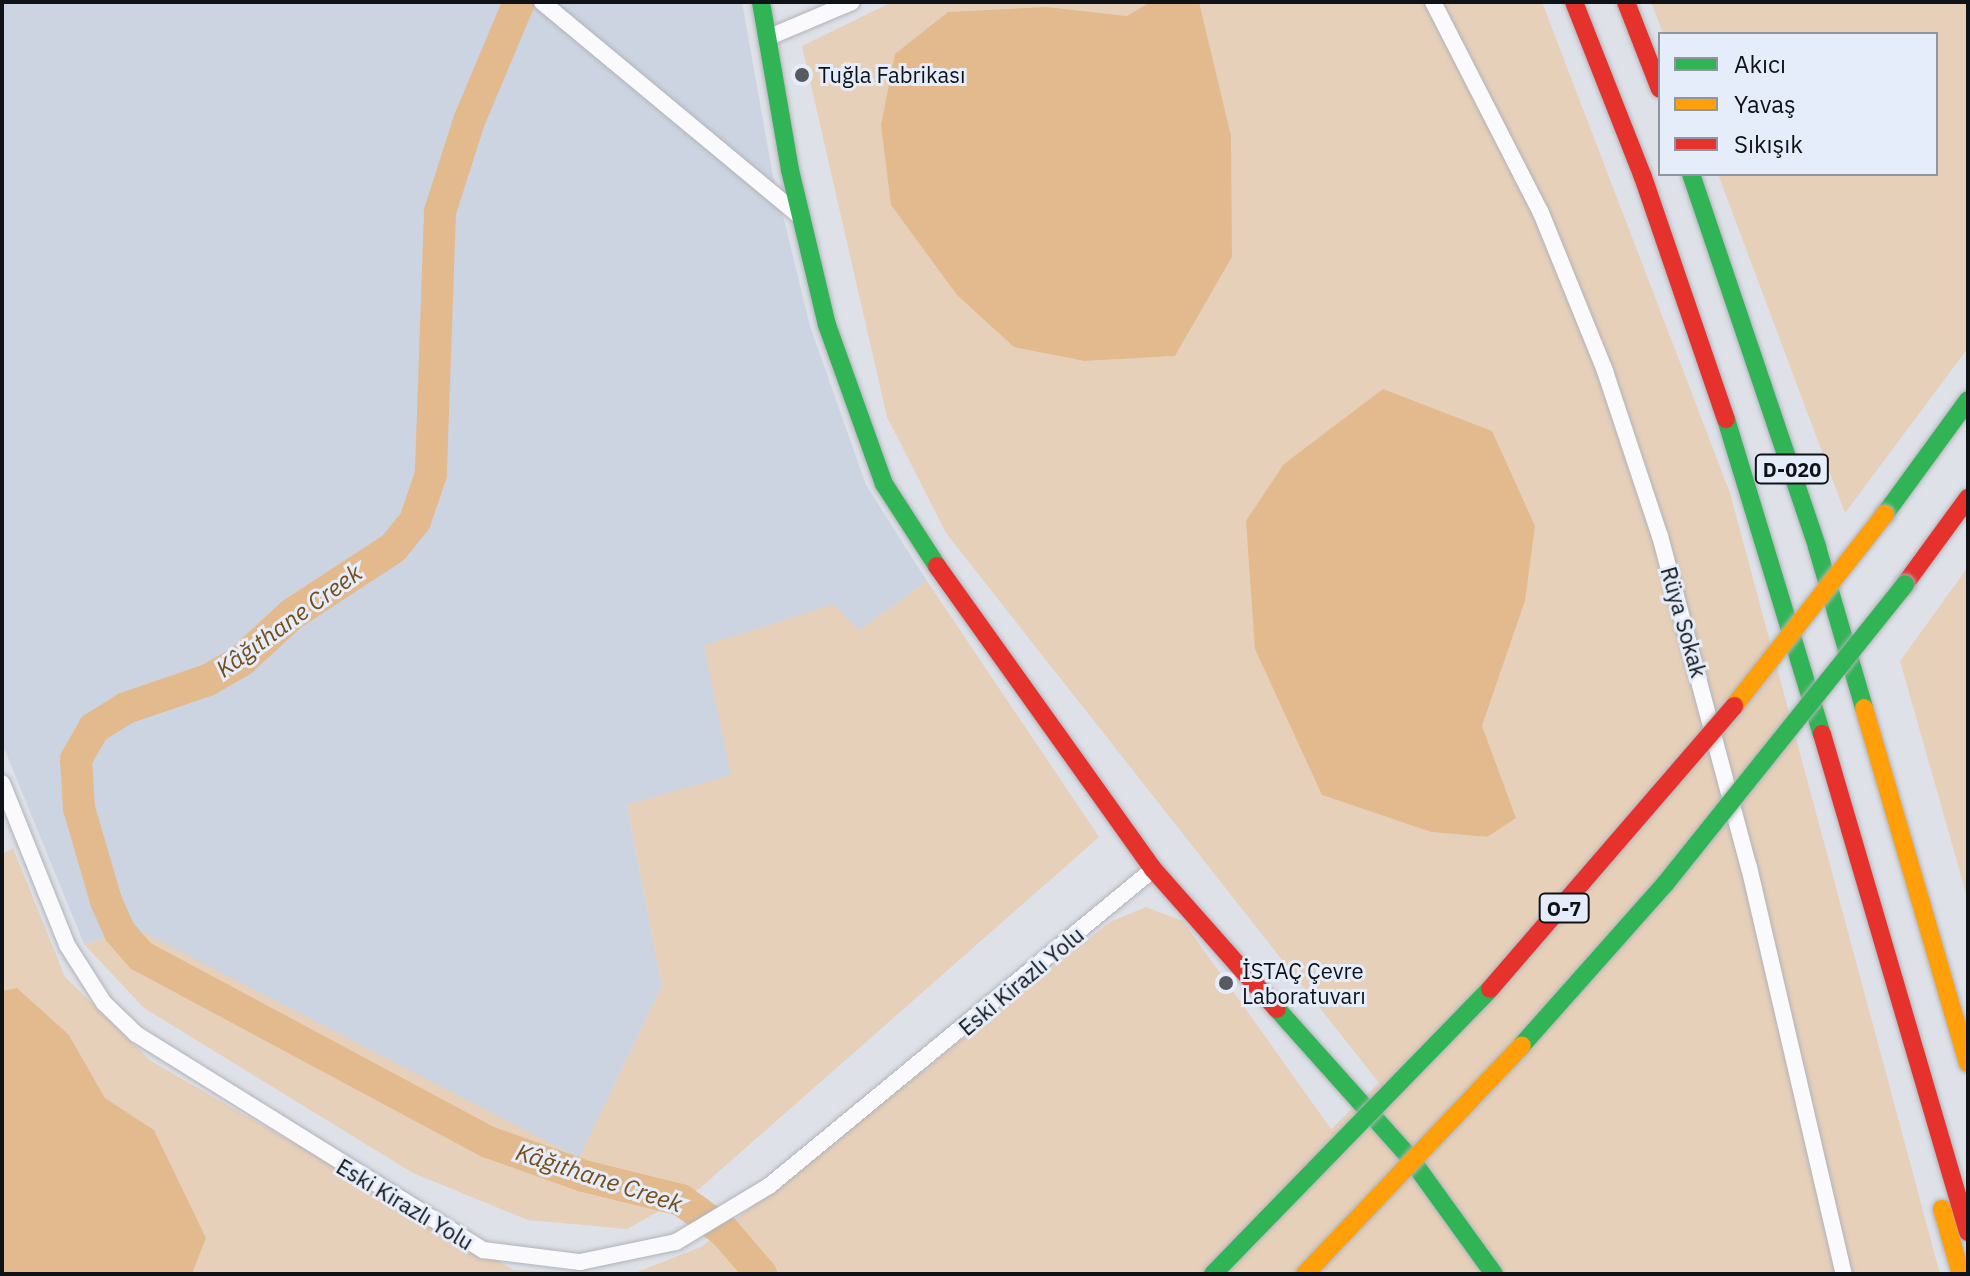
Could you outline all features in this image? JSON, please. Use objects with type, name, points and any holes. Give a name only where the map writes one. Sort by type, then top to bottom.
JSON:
[{"type":"main road","points":[[761,2],[801,217],[827,325],[884,484],[972,620],[1153,869],[1411,1159],[1494,1274]]},
{"type":"main road","name":"D-020","points":[[1574,2],[1643,177],[1733,435],[1968,1232]]},
{"type":"main road","points":[[1626,2],[1658,84]]},
{"type":"main road","name":"D-020","points":[[1692,176],[1821,561],[1968,1063]]},
{"type":"main road","name":"O-7","points":[[1213,1274],[1415,1070],[1561,912],[1731,709],[1885,514],[1968,400]]},
{"type":"main road","name":"O-7","points":[[1305,1274],[1472,1102],[1665,884],[1905,584],[1968,498]]},
{"type":"main road","points":[[1926,1085],[1933,1167],[1961,1274]]},
{"type":"street","points":[[542,2],[801,217]]},
{"type":"street","points":[[767,38],[852,2]]},
{"type":"street","name":"Rüya Sokak","points":[[1433,2],[1541,213],[1605,371],[1660,536],[1749,867],[1844,1274]]},
{"type":"street","name":"Eski Kirazlı Yolu","points":[[2,783],[67,945],[104,1003],[136,1034],[483,1250],[580,1262],[676,1242],[736,1209],[935,1054],[1153,869]]},
{"type":"shaded area","points":[[2,2],[742,2],[772,171],[810,326],[866,485],[927,581],[859,631],[731,776],[627,805],[662,986],[579,1159],[514,1137],[137,929],[84,944],[2,743]]},
{"type":"shaded area","points":[[892,2],[1150,2],[1127,16],[1047,7],[1085,361],[1175,356],[1232,257],[1199,2],[1542,2],[1730,493],[1940,1274],[632,1274],[701,1247],[1110,922],[1146,907],[1183,921],[1331,1129],[1379,1083],[946,533],[887,417],[802,46]],"holes":[[[1525,601],[1482,726],[1487,837],[1431,832],[1322,795]]]},
{"type":"shaded area","points":[[1150,2],[1199,2],[1231,136],[1232,257],[1175,356],[1085,361],[1014,347],[957,295],[891,205],[881,125],[895,54],[948,12],[1047,7],[1127,16]]},
{"type":"shaded area","points":[[1651,2],[1968,2],[1968,348],[1845,513],[1719,176],[1938,176],[1938,32],[1662,32]]},
{"type":"shaded area","points":[[1383,389],[1492,431],[1535,526],[1525,601],[1482,726],[1516,818],[1487,837],[1431,832],[1322,795],[1255,649],[1246,521],[1284,464]]},
{"type":"shaded area","points":[[1968,567],[1968,900],[1900,661]]},
{"type":"shaded area","points":[[927,581],[1099,837],[699,1189],[627,1229],[528,1220],[413,1173],[144,1008],[84,944],[137,929],[579,1158],[662,986],[627,805],[731,775],[704,646],[834,604],[859,631]]},
{"type":"shaded area","points":[[13,848],[65,977],[151,1061],[514,1270],[615,1274],[192,1274],[206,1238],[154,1130],[105,1098],[69,1035],[2,991],[2,854]]},
{"type":"shaded area","points":[[17,988],[69,1035],[105,1098],[154,1130],[206,1238],[192,1274],[2,1274],[2,991]]},
{"type":"waterway","name":"Kâğıthane Creek","points":[[519,2],[469,121],[440,212],[431,474],[415,521],[393,548],[292,614],[241,661],[208,680],[126,708],[94,728],[76,759],[79,808],[106,901],[120,932],[141,956],[488,1142],[584,1176],[681,1200],[724,1231],[761,1274]]},
{"type":"traffic: fast","points":[[761,2],[790,170],[827,325],[884,484],[937,566]]},
{"type":"traffic: fast","points":[[1692,176],[1817,547],[1864,708]]},
{"type":"traffic: fast","points":[[1885,514],[1968,400]]},
{"type":"traffic: fast","points":[[1726,419],[1822,734]]},
{"type":"traffic: fast","points":[[1522,1045],[1665,884],[1905,584]]},
{"type":"traffic: fast","points":[[1213,1274],[1490,989]]},
{"type":"traffic: fast","points":[[1277,1009],[1411,1159],[1494,1274]]},
{"type":"traffic: slow","points":[[1734,706],[1885,514]]},
{"type":"traffic: slow","points":[[1864,708],[1968,1063]]},
{"type":"traffic: slow","points":[[1305,1274],[1522,1045]]},
{"type":"traffic: slow","points":[[1942,1209],[1961,1274]]},
{"type":"traffic: jam","points":[[1574,2],[1643,177],[1726,419]]},
{"type":"traffic: jam","points":[[1626,2],[1658,84]]},
{"type":"traffic: jam","points":[[1905,584],[1968,498]]},
{"type":"traffic: jam","points":[[937,566],[1153,869],[1277,1009]]},
{"type":"traffic: jam","points":[[1490,989],[1734,706]]},
{"type":"traffic: jam","points":[[1822,734],[1968,1232]]},
{"type":"place","name":"Tuğla Fabrikası","points":[[802,75]]},
{"type":"place","name":"İSTAÇ Çevre Laboratuvarı","points":[[1226,983]]}]
